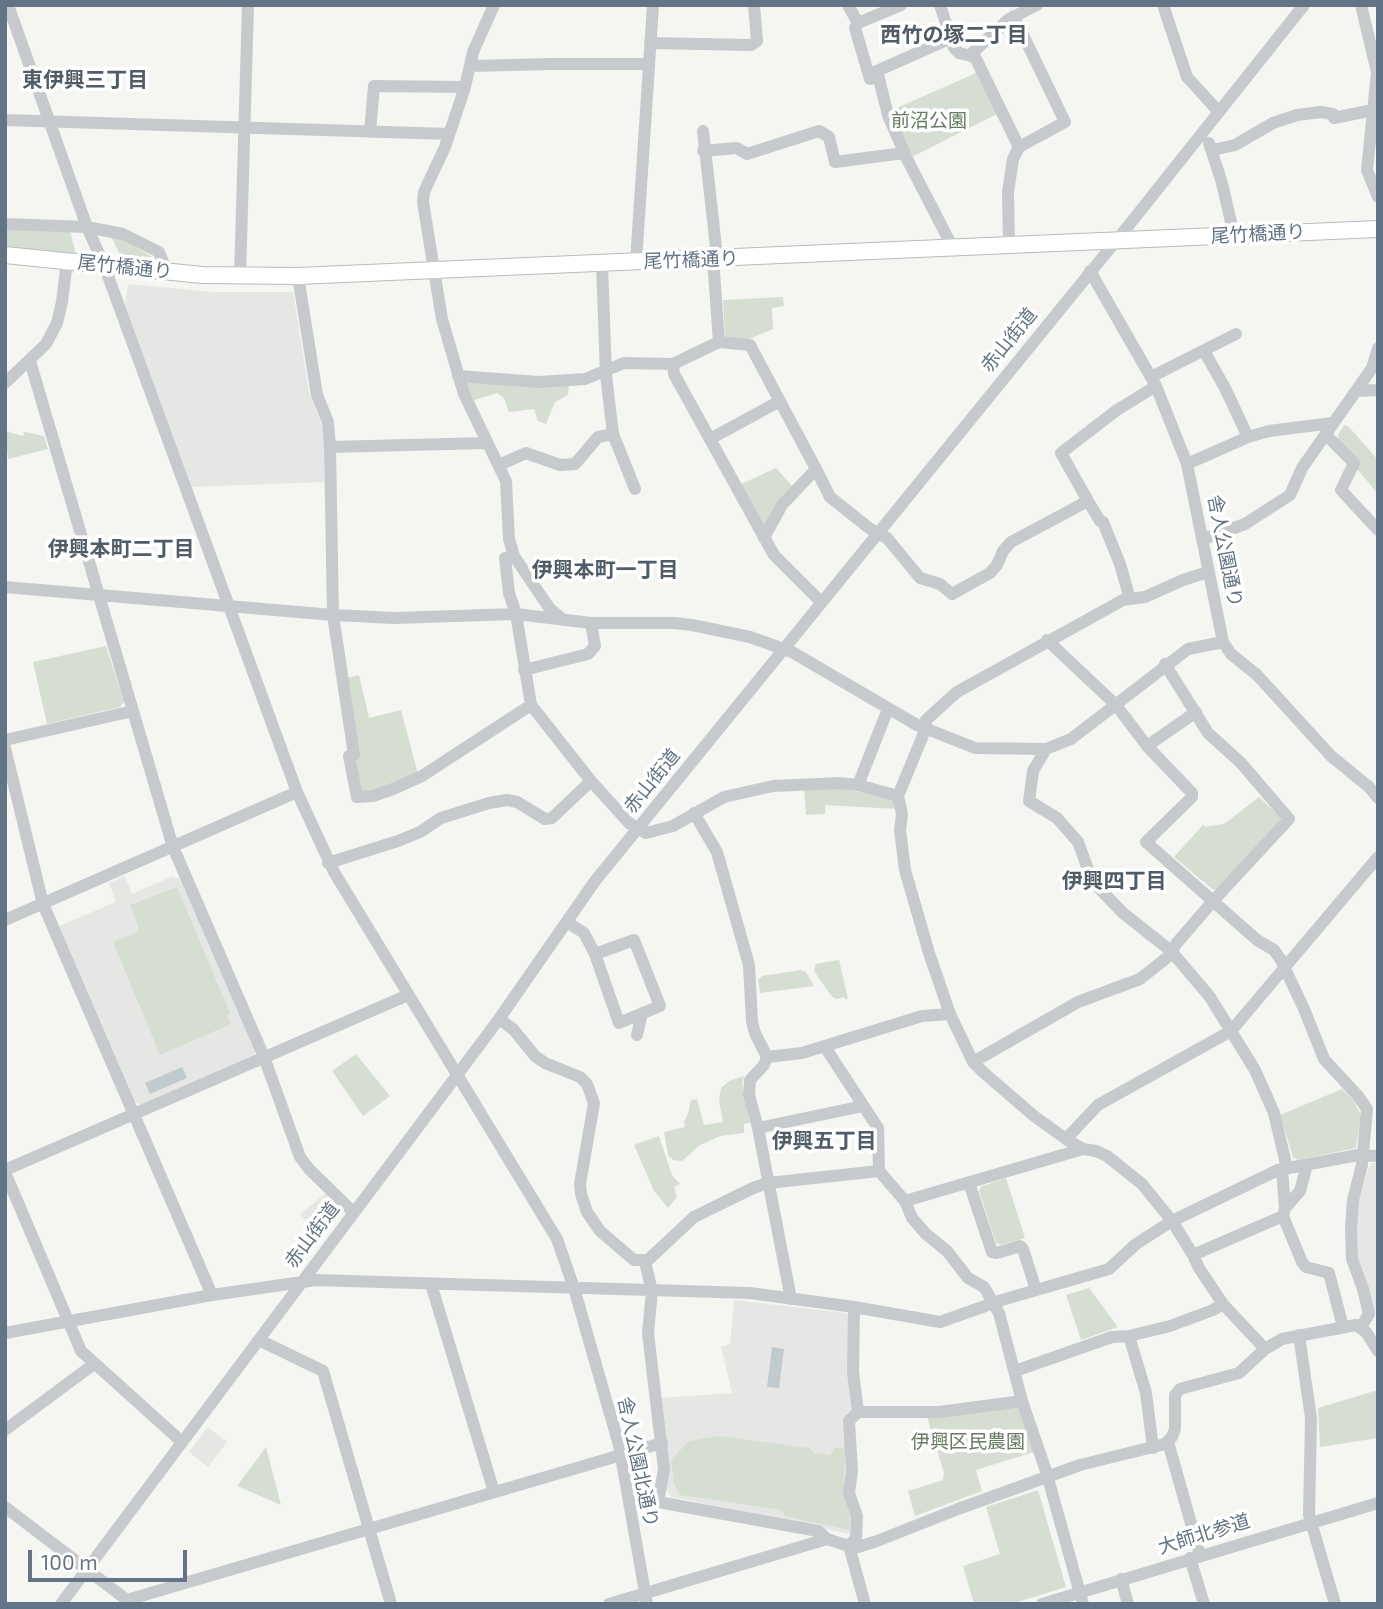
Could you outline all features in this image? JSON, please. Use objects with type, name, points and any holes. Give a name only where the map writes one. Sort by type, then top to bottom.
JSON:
[{"type":"main road","name":"尾竹橋通り","points":[[5,255],[167,272],[240,277],[298,276],[715,260],[1009,244],[1378,229]]},
{"type":"street","name":"舎人公園北通り","points":[[8,5],[86,227],[104,265],[297,792],[328,863],[550,1224],[574,1288],[619,1445],[646,1598]]},
{"type":"street","points":[[240,277],[248,5]]},
{"type":"street","points":[[494,5],[473,52],[465,86],[449,134],[424,192],[423,202],[442,319],[458,376],[486,443],[506,481],[509,539],[514,556],[550,609],[565,620]]},
{"type":"street","points":[[636,262],[653,5]]},
{"type":"street","points":[[650,43],[751,45],[757,41],[754,5]]},
{"type":"street","points":[[848,5],[858,23]]},
{"type":"street","points":[[940,5],[954,48],[960,53],[975,57],[1019,147]]},
{"type":"street","points":[[970,55],[1014,16],[1037,5]]},
{"type":"street","points":[[1163,5],[1187,76],[1219,112]]},
{"type":"street","name":"赤山街道","points":[[61,1604],[499,1019],[595,881],[1201,136],[1304,5]]},
{"type":"street","points":[[1361,5],[1377,72],[1372,164],[1367,170],[1378,197]]},
{"type":"street","points":[[877,76],[870,79],[855,28],[858,23],[894,7]]},
{"type":"street","points":[[1009,244],[1007,192],[1013,159],[1019,147],[1065,122],[1014,16]]},
{"type":"street","points":[[951,38],[877,71],[877,76],[888,115],[904,153],[953,248]]},
{"type":"street","points":[[470,66],[648,64]]},
{"type":"street","points":[[370,132],[374,86],[465,86]]},
{"type":"street","points":[[1213,150],[1236,145],[1273,123],[1297,115],[1321,112],[1333,114],[1334,118],[1373,110]]},
{"type":"street","points":[[5,120],[449,134]]},
{"type":"street","points":[[703,131],[703,151],[716,247],[719,342]]},
{"type":"street","points":[[703,151],[737,148],[747,154],[819,131],[829,137],[835,162],[904,153]]},
{"type":"street","points":[[1201,136],[1213,150],[1234,235]]},
{"type":"street","points":[[5,225],[86,227],[123,234],[159,252],[167,272]]},
{"type":"street","points":[[5,383],[32,363],[57,323],[67,261]]},
{"type":"street","points":[[602,264],[606,369],[613,434],[635,489]]},
{"type":"street","name":"舎人公園通り","points":[[1090,271],[1153,382],[1187,464],[1223,642]]},
{"type":"street","points":[[298,276],[317,396],[328,422],[333,615],[354,755],[349,756],[357,797],[383,792],[422,776],[531,705]]},
{"type":"street","points":[[1130,599],[1103,522],[1061,453],[1153,382],[1236,334]]},
{"type":"street","points":[[458,376],[539,382],[585,379],[624,363],[673,364],[719,342],[750,345],[830,496],[869,528],[887,538],[920,578],[940,584],[952,594],[990,573],[1011,542],[1088,501]]},
{"type":"street","points":[[1204,539],[1245,524],[1290,495],[1302,468],[1372,368],[1378,348]]},
{"type":"street","points":[[1204,351],[1248,437]]},
{"type":"street","points":[[32,363],[173,847],[264,1057],[300,1157],[317,1178],[353,1212]]},
{"type":"street","points":[[673,364],[674,374],[774,555],[821,603]]},
{"type":"street","points":[[1356,391],[1378,390]]},
{"type":"street","points":[[710,439],[780,401]]},
{"type":"street","points":[[1187,464],[1248,437],[1269,431],[1332,423]]},
{"type":"street","points":[[499,465],[526,453],[560,465],[575,464],[598,437],[613,434]]},
{"type":"street","points":[[1326,435],[1354,463],[1341,490],[1378,530]]},
{"type":"street","points":[[330,447],[486,443]]},
{"type":"street","points":[[764,538],[782,505],[816,469]]},
{"type":"street","points":[[514,556],[505,558],[509,593],[516,614],[531,705],[591,781],[629,823],[638,829],[649,833],[673,825],[724,797],[761,788],[839,783],[858,785],[898,796]]},
{"type":"street","points":[[1208,572],[1145,597],[1123,600],[957,692],[926,720],[926,728],[898,796],[902,814],[900,830],[905,870],[929,953],[950,1014],[974,1062],[1034,1116],[1083,1149],[1107,1156],[1142,1184],[1172,1221],[1223,1304],[1265,1349]]},
{"type":"street","points":[[5,587],[333,615],[394,618],[516,614],[591,623],[674,622],[750,637],[792,652],[888,709],[975,748],[1046,749],[1071,739],[1165,664],[1188,649],[1223,642],[1231,654],[1257,675],[1331,756],[1375,788]]},
{"type":"street","points":[[524,670],[587,653],[595,646],[591,623]]},
{"type":"street","points":[[1047,640],[1116,705],[1147,746],[1192,793],[1192,797],[1146,842],[1257,940],[1274,950],[1285,968],[1324,1059],[1367,1109],[1363,1155],[1353,1200],[1351,1229],[1353,1265],[1369,1314],[1361,1327]]},
{"type":"street","points":[[974,1062],[1078,1002],[1140,979],[1170,956],[1171,951],[1213,901],[1289,819],[1241,763],[1208,733],[1165,664]]},
{"type":"street","points":[[858,785],[888,709]]},
{"type":"street","points":[[5,740],[133,711]]},
{"type":"street","points":[[1147,746],[1196,712]]},
{"type":"street","points":[[5,748],[43,904],[212,1295]]},
{"type":"street","points":[[1046,749],[1033,771],[1029,801],[1057,818],[1078,842],[1089,873],[1097,886],[1123,913],[1171,951],[1210,997],[1255,1070],[1274,1113],[1284,1169],[1284,1212],[1302,1262],[1306,1267],[1329,1273],[1353,1265]]},
{"type":"street","points":[[328,863],[398,841],[420,832],[441,818],[474,806],[507,800],[517,802],[545,819],[552,818],[591,781]]},
{"type":"street","points":[[5,920],[297,792]]},
{"type":"street","points":[[694,813],[718,852],[749,965],[755,1033],[766,1057],[764,1065],[750,1080],[749,1095],[758,1128],[791,1299]]},
{"type":"street","points":[[1066,1139],[1098,1105],[1231,1031],[1378,857]]},
{"type":"street","points":[[567,922],[584,933],[595,954],[619,1023],[660,1006],[634,940],[595,954]]},
{"type":"street","points":[[182,1441],[81,1351],[5,1171],[408,995]]},
{"type":"street","points":[[637,1035],[642,1013]]},
{"type":"street","points":[[766,1057],[825,1047],[922,1016],[950,1014]]},
{"type":"street","points":[[499,1019],[513,1029],[535,1056],[545,1063],[580,1077],[587,1084],[594,1103],[580,1184],[584,1203],[600,1231],[634,1261],[645,1262],[694,1217],[768,1183],[878,1171]]},
{"type":"street","points":[[825,1047],[878,1128],[878,1171],[905,1201],[912,1218],[947,1251],[968,1278],[985,1287],[995,1303],[1081,1598]]},
{"type":"street","points":[[758,1128],[863,1105]]},
{"type":"street","points":[[905,1201],[1083,1149]]},
{"type":"street","points":[[5,1333],[303,1280],[750,1293],[940,1322],[1109,1269],[1136,1244],[1172,1221],[1284,1169],[1363,1155],[1378,1156]]},
{"type":"street","points":[[1194,1255],[1284,1212],[1300,1191],[1307,1165]]},
{"type":"street","points":[[969,1183],[992,1252],[1020,1246],[1036,1290]]},
{"type":"street","points":[[645,1262],[652,1291],[648,1333],[664,1469],[658,1502],[818,1531],[827,1539],[858,1547],[1080,1465],[1168,1442],[1175,1429],[1175,1395],[1180,1389],[1239,1373],[1265,1349],[1282,1339],[1343,1327],[1361,1327]]},
{"type":"street","points":[[1329,1273],[1343,1327]]},
{"type":"street","points":[[431,1284],[494,1492]]},
{"type":"street","points":[[1015,1371],[1112,1337],[1129,1336],[1170,1326],[1223,1304]]},
{"type":"street","points":[[854,1307],[853,1372],[858,1412]]},
{"type":"street","points":[[1361,1327],[1378,1351]]},
{"type":"street","points":[[1299,1335],[1311,1418],[1310,1522],[1335,1604]]},
{"type":"street","points":[[1129,1336],[1146,1393],[1153,1448]]},
{"type":"street","points":[[258,1340],[323,1371],[391,1604]]},
{"type":"street","points":[[5,1430],[94,1364]]},
{"type":"street","points":[[849,1546],[856,1538],[857,1516],[849,1493],[852,1471],[849,1421],[858,1412],[939,1412],[1022,1401]]},
{"type":"street","points":[[1168,1442],[1195,1556],[1200,1603]]},
{"type":"street","points":[[5,1507],[129,1602],[662,1443]]},
{"type":"street","name":"大師北参道","points":[[1042,1604],[1081,1598],[1121,1579],[1378,1503]]},
{"type":"street","points":[[608,1604],[646,1598],[827,1539]]},
{"type":"street","points":[[849,1546],[865,1604]]},
{"type":"street","points":[[1121,1579],[1128,1604]]},
{"type":"shaded area","points":[[128,284],[214,292],[293,292],[309,392],[324,431],[324,482],[192,487],[125,304]]},
{"type":"shaded area","points":[[125,876],[132,894],[173,876],[181,880],[255,1051],[254,1056],[145,1105],[136,1103],[59,926],[116,902],[109,883]]},
{"type":"shaded area","points":[[182,1067],[187,1078],[150,1094],[145,1083]]},
{"type":"shaded area","points":[[1371,1163],[1378,1163],[1378,1324],[1357,1260],[1355,1228],[1357,1201]]},
{"type":"shaded area","points":[[326,1193],[341,1207],[317,1239],[311,1226],[300,1214]]},
{"type":"shaded area","points":[[734,1300],[848,1315],[852,1409],[846,1420],[854,1516],[850,1534],[672,1497],[666,1490],[660,1398],[732,1393],[721,1347],[730,1344]]},
{"type":"shaded area","points":[[772,1347],[784,1349],[779,1388],[767,1387]]},
{"type":"shaded area","points":[[208,1427],[227,1442],[208,1467],[189,1452]]},
{"type":"green space","name":"前沼公園","points":[[976,73],[997,114],[912,157],[892,110]]},
{"type":"green space","points":[[5,229],[70,231],[76,254],[5,246]]},
{"type":"green space","points":[[111,236],[118,237],[156,259],[153,262],[122,259]]},
{"type":"green space","points":[[783,297],[784,306],[772,308],[773,329],[747,340],[725,337],[723,300]]},
{"type":"green space","points":[[469,382],[569,385],[568,395],[555,402],[546,424],[538,421],[534,409],[509,412],[504,398],[497,393],[471,401],[464,385]]},
{"type":"green space","points":[[1344,425],[1349,427],[1378,460],[1378,494],[1339,441],[1338,435]]},
{"type":"green space","points":[[5,431],[23,436],[24,432],[44,436],[48,449],[8,459]]},
{"type":"green space","points":[[776,468],[793,487],[764,530],[739,485]]},
{"type":"green space","points":[[106,646],[124,702],[120,707],[47,724],[33,662]]},
{"type":"green space","points":[[359,675],[369,718],[401,710],[418,774],[390,787],[360,793],[346,678]]},
{"type":"green space","points":[[838,788],[893,798],[897,809],[825,805],[825,814],[806,815],[804,789]]},
{"type":"green space","points":[[1259,797],[1280,817],[1280,822],[1217,889],[1212,889],[1174,857],[1203,825],[1224,824]]},
{"type":"green space","points":[[177,887],[230,1013],[227,1016],[231,1024],[160,1055],[113,942],[137,932],[138,926],[130,905]]},
{"type":"green space","points":[[839,960],[848,999],[832,997],[814,971],[816,964]]},
{"type":"green space","points":[[801,970],[806,972],[814,986],[760,993],[758,980],[762,976]]},
{"type":"green space","points":[[356,1054],[390,1096],[363,1116],[332,1071]]},
{"type":"green space","points":[[744,1076],[742,1084],[750,1123],[744,1124],[744,1133],[720,1136],[700,1145],[682,1161],[673,1160],[668,1155],[664,1132],[685,1127],[684,1121],[691,1100],[697,1099],[704,1125],[723,1122],[719,1101],[721,1088],[729,1081]]},
{"type":"green space","points":[[1342,1089],[1353,1100],[1361,1115],[1356,1148],[1298,1160],[1293,1157],[1280,1115]]},
{"type":"green space","points":[[659,1136],[672,1175],[680,1184],[674,1187],[677,1197],[668,1208],[654,1191],[634,1145]]},
{"type":"green space","points":[[1006,1178],[1025,1238],[1001,1245],[996,1243],[979,1191],[982,1186]]},
{"type":"green space","points":[[1089,1288],[1118,1327],[1081,1340],[1066,1295]]},
{"type":"green space","points":[[1378,1390],[1378,1438],[1320,1447],[1318,1408]]},
{"type":"green space","name":"伊興区民農園","points":[[1017,1405],[1034,1452],[976,1470],[982,1491],[915,1516],[908,1491],[943,1480],[944,1473],[927,1417]]},
{"type":"green space","points":[[719,1436],[809,1448],[814,1453],[830,1455],[835,1447],[845,1449],[844,1493],[850,1517],[849,1530],[784,1516],[782,1510],[680,1495],[674,1484],[671,1460],[689,1441]]},
{"type":"green space","points":[[266,1447],[281,1505],[237,1486]]},
{"type":"green space","points":[[1038,1490],[1066,1587],[1011,1604],[974,1604],[963,1566],[1000,1554],[986,1507]]},
{"type":"district","name":"西竹の塚二丁目","points":[[954,35]]},
{"type":"district","name":"東伊興三丁目","points":[[85,80]]},
{"type":"district","name":"伊興本町二丁目","points":[[121,549]]},
{"type":"district","name":"伊興本町一丁目","points":[[605,570]]},
{"type":"district","name":"伊興四丁目","points":[[1114,881]]},
{"type":"district","name":"伊興五丁目","points":[[824,1141]]}]
